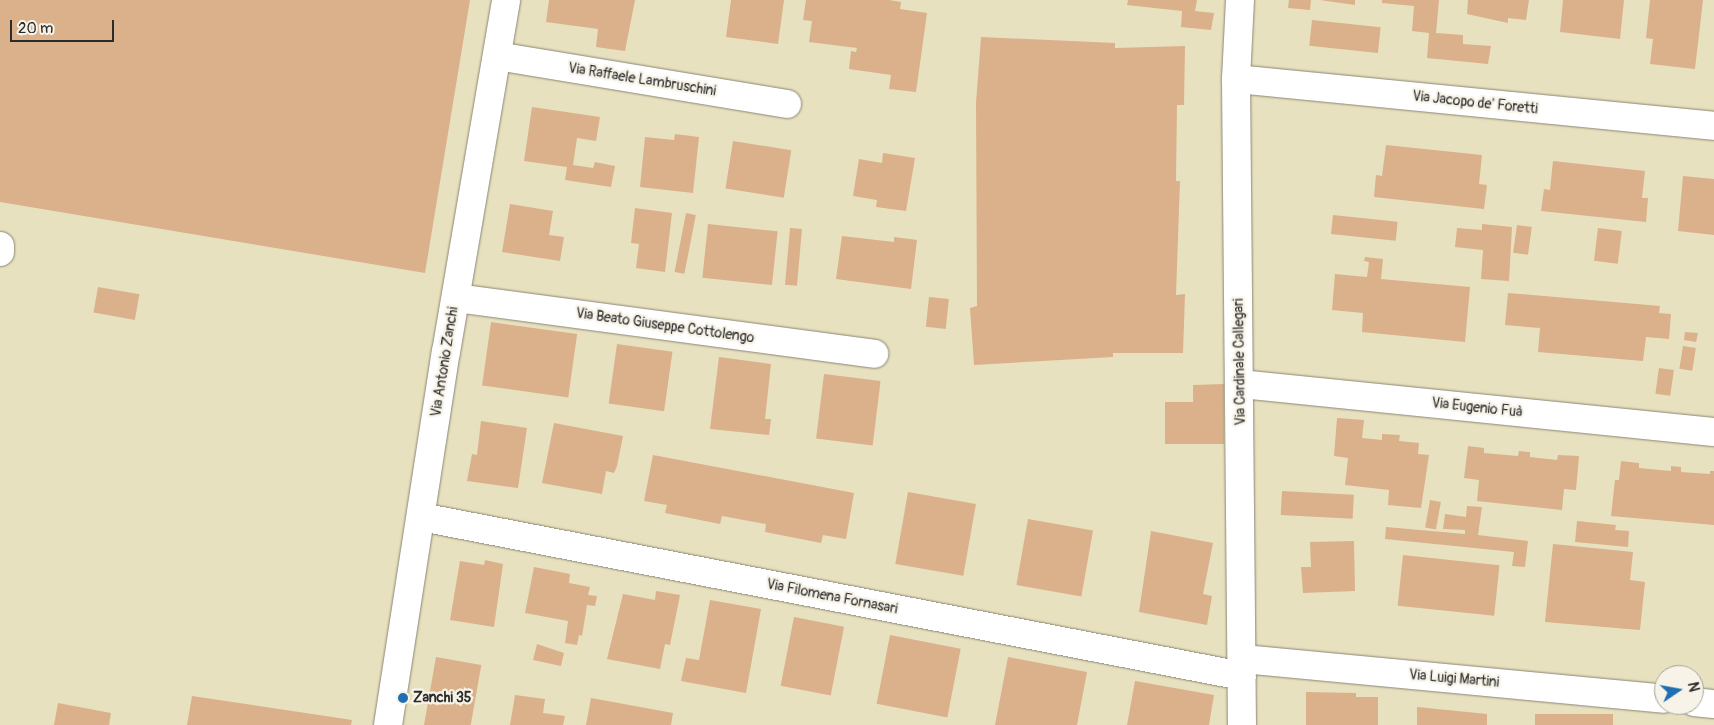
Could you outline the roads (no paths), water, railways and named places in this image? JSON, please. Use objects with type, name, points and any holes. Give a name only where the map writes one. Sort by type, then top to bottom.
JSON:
[{"type":"street","name":"Via Antonio Zanchi","points":[[388,725],[506,0]]},
{"type":"street","name":"Via Cardinale Callegari","points":[[1240,0],[1236,79],[1241,384],[1242,725]]},
{"type":"street","name":"Via Raffaele Lambruschini","points":[[497,56],[787,104]]},
{"type":"street","name":"Via Jacopo de' Foretti","points":[[1236,79],[1714,126]]},
{"type":"street","points":[[0,246],[0,252]]},
{"type":"street","name":"Via Beato Giuseppe Cottolengo","points":[[456,298],[874,354]]},
{"type":"street","name":"Via Eugenio Fuà","points":[[1241,384],[1714,432]]},
{"type":"street","name":"Via Filomena Fornasari","points":[[421,518],[1243,667]]},
{"type":"street","name":"Via Luigi Martini","points":[[1243,667],[1654,698]]},
{"type":"place","name":"Zanchi 35","points":[[403,698]]}]
